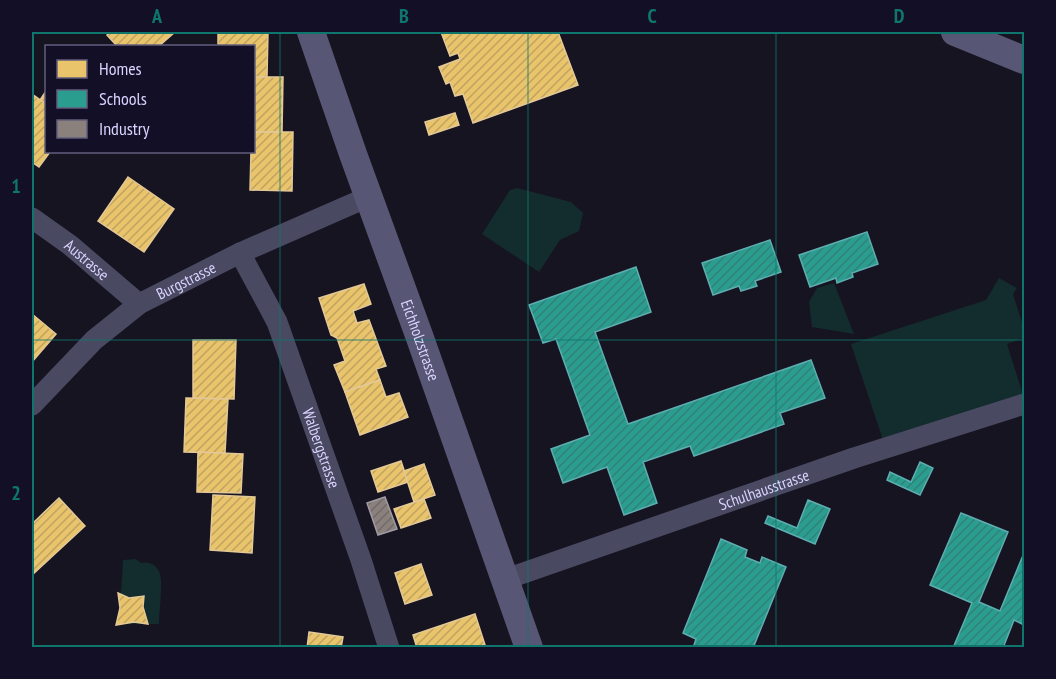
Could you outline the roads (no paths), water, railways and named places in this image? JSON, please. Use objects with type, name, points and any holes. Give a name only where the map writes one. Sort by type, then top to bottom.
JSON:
[{"type":"street","name":"Eichholzstrasse","points":[[311,32],[342,126],[424,348],[529,648]]},
{"type":"street","points":[[955,32],[1024,60]]},
{"type":"street","name":"Burgstrasse","points":[[32,405],[94,340],[139,304],[240,253],[368,197]]},
{"type":"street","name":"Austrasse","points":[[32,218],[70,245],[139,304]]},
{"type":"street","name":"Walbergstrasse","points":[[240,253],[277,322],[361,560],[389,648]]},
{"type":"street","name":"Schulhausstrasse","points":[[506,579],[844,462],[1024,404]]}]
